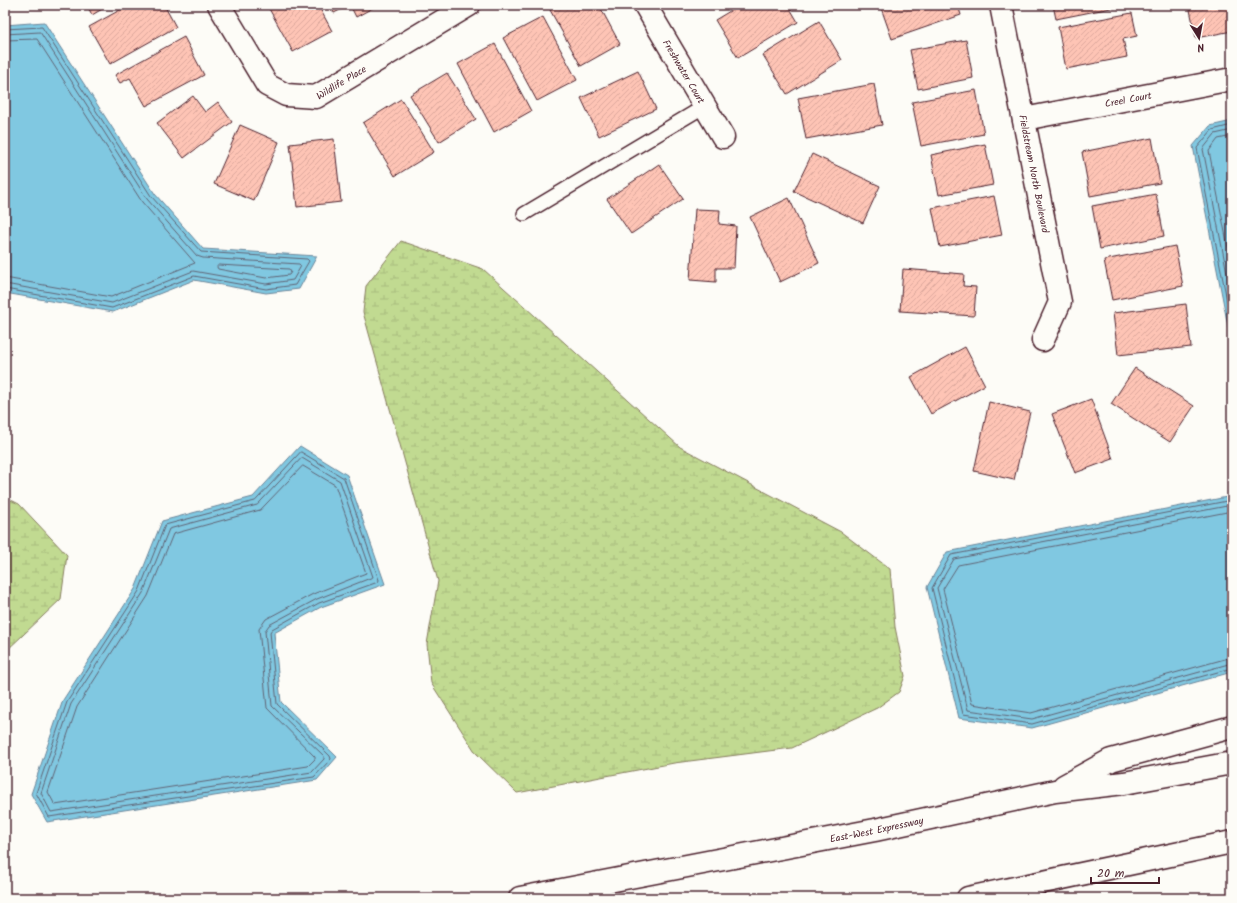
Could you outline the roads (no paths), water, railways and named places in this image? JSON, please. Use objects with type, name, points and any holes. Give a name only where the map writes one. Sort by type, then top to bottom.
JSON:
[{"type":"main road","name":"Wildlife Place","points":[[219,5],[267,85],[286,95],[316,97],[469,5]]},
{"type":"main road","name":"Freshwater Court","points":[[645,5],[724,137]]},
{"type":"main road","name":"Fieldstream North Boulevard","points":[[1001,5],[1060,302],[1043,340]]},
{"type":"main road","name":"Creel Court","points":[[1024,119],[1232,79]]},
{"type":"main road","points":[[1055,791],[1111,760],[1232,727]]},
{"type":"main road","name":"East-West Expressway","points":[[520,898],[875,830],[1055,791],[1124,783],[1232,763]]},
{"type":"main road","points":[[968,898],[1232,842]]},
{"type":"lane","points":[[524,214],[705,106]]},
{"type":"water","points":[[44,22],[155,194],[203,249],[317,256],[299,289],[266,293],[194,280],[113,312],[5,293],[5,25]]},
{"type":"water","points":[[1232,121],[1232,347],[1193,146],[1210,126]]},
{"type":"water","points":[[300,446],[347,475],[385,584],[321,607],[274,633],[281,702],[337,757],[317,780],[47,822],[31,794],[63,700],[135,589],[162,521],[253,497]]},
{"type":"water","points":[[1232,496],[1232,672],[1032,728],[959,718],[927,587],[947,552]]}]
